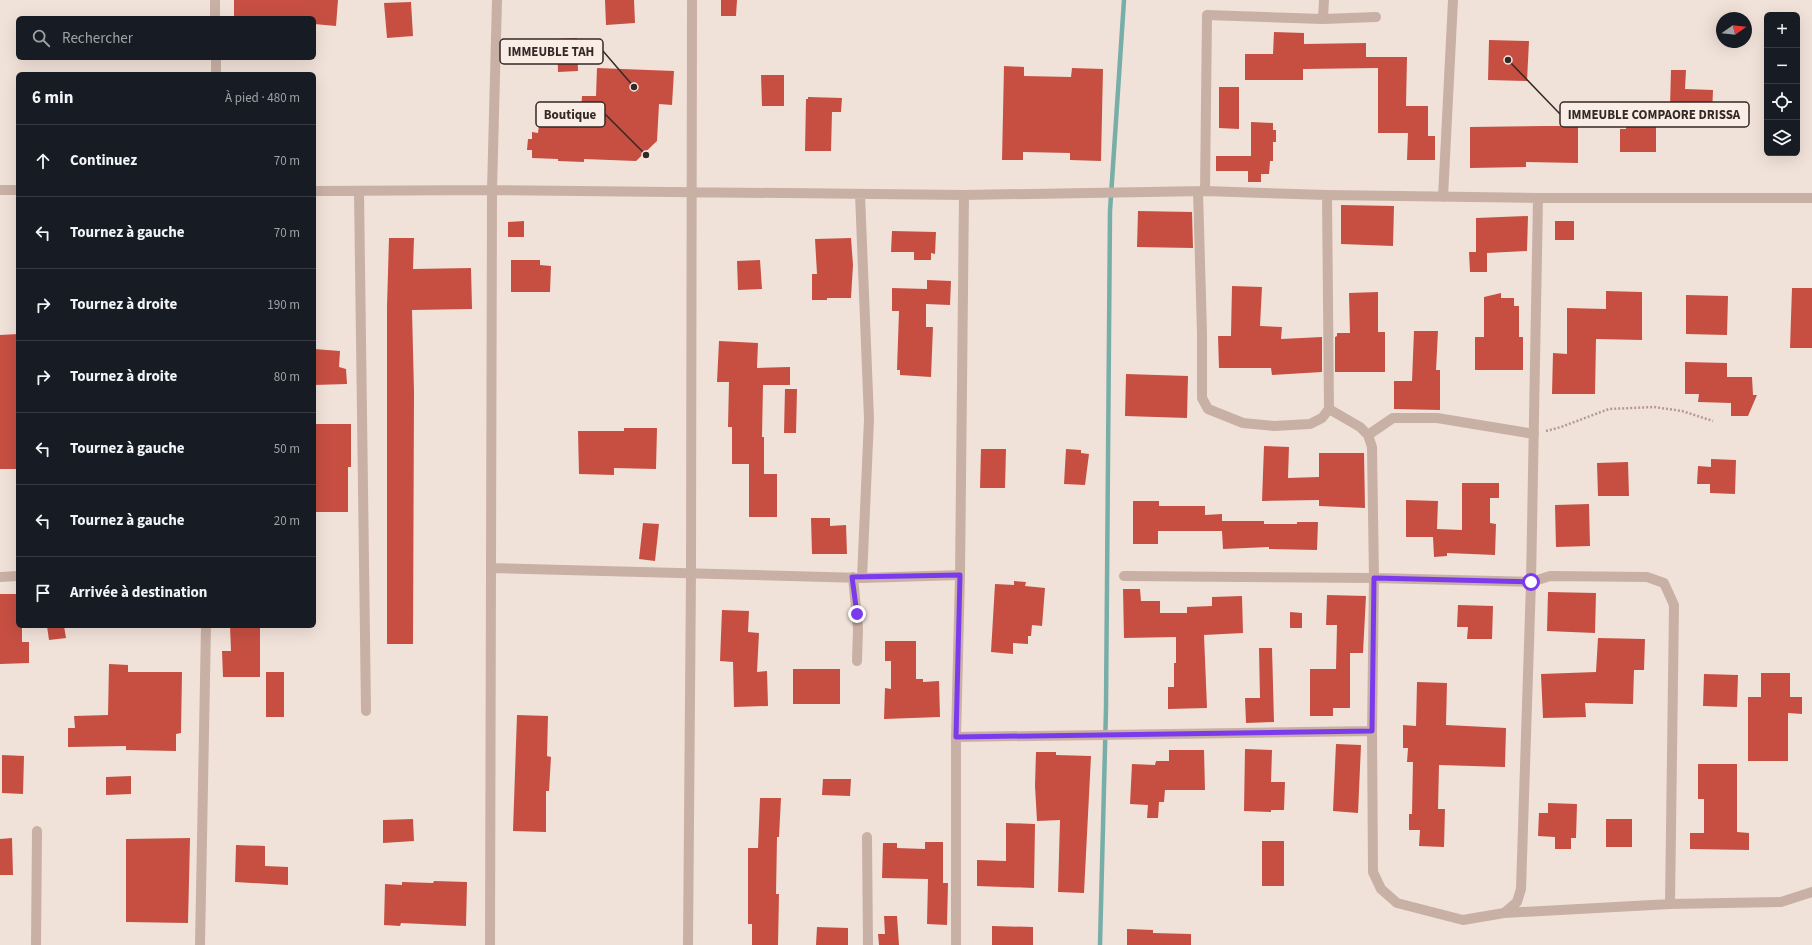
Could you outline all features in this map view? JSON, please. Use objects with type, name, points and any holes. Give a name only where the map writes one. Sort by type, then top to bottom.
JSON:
[{"type":"street","points":[[215,0],[215,16]]},
{"type":"street","points":[[490,945],[492,190],[497,0]]},
{"type":"street","points":[[688,945],[691,574],[692,0]]},
{"type":"street","points":[[1323,19],[1324,0]]},
{"type":"street","points":[[1442,197],[1453,0]]},
{"type":"street","points":[[1327,195],[1329,409],[1322,418],[1310,424],[1274,426],[1243,423],[1208,409],[1202,398],[1202,191],[1207,15],[1323,19],[1376,17]]},
{"type":"street","points":[[216,60],[216,72]]},
{"type":"street","points":[[0,190],[16,190]]},
{"type":"street","points":[[316,191],[492,190],[964,195],[1202,191],[1442,197],[1812,198]]},
{"type":"street","points":[[359,191],[366,711]]},
{"type":"street","points":[[856,661],[858,629],[857,577],[869,419],[860,194]]},
{"type":"street","points":[[956,945],[956,737],[960,575],[964,195]]},
{"type":"street","points":[[1504,913],[1517,902],[1521,888],[1531,582],[1538,198]]},
{"type":"street","points":[[1329,409],[1360,427],[1368,435],[1372,447],[1374,578],[1372,731],[1373,872],[1381,889],[1397,903],[1463,920],[1504,913],[1670,904],[1782,902],[1812,892]]},
{"type":"street","points":[[1368,435],[1393,418],[1437,418],[1534,434]]},
{"type":"street","points":[[491,568],[857,577],[960,575]]},
{"type":"street","points":[[0,577],[16,576]]},
{"type":"street","points":[[1124,576],[1374,578],[1531,582],[1550,576],[1647,577],[1664,583],[1674,605],[1670,904]]},
{"type":"street","points":[[200,945],[206,628]]},
{"type":"street","points":[[956,737],[1372,731]]},
{"type":"street","points":[[36,945],[38,831]]},
{"type":"street","points":[[867,837],[868,945]]},
{"type":"path","points":[[1534,434],[1561,427],[1609,409],[1654,407],[1682,411],[1713,421]]},
{"type":"building","points":[[234,0],[338,0],[336,26],[316,24],[316,16],[234,16]]},
{"type":"building","points":[[605,0],[634,0],[635,23],[606,25]]},
{"type":"building","points":[[721,0],[737,0],[736,16],[721,16]]},
{"type":"building","points":[[411,2],[413,36],[387,38],[384,3]]},
{"type":"building","points":[[1274,32],[1304,33],[1304,44],[1366,43],[1366,57],[1407,57],[1406,106],[1428,106],[1428,136],[1435,136],[1435,160],[1407,160],[1408,133],[1378,133],[1378,68],[1303,69],[1303,80],[1245,80],[1245,54],[1273,54]]},
{"type":"building","points":[[577,38],[578,71],[558,72],[557,39]]},
{"type":"building","points":[[1489,40],[1529,41],[1527,81],[1488,80]]},
{"type":"building","points":[[1004,66],[1024,67],[1024,76],[1071,77],[1072,68],[1103,69],[1101,161],[1070,160],[1070,153],[1023,152],[1023,160],[1002,160]]},
{"type":"building","points":[[597,68],[674,71],[672,105],[659,104],[657,141],[636,161],[584,159],[584,162],[532,158],[532,150],[527,150],[528,139],[532,139],[532,132],[538,133],[539,125],[559,126],[559,112],[581,112],[582,96],[596,96]]},
{"type":"building","points":[[1671,70],[1686,70],[1685,89],[1713,90],[1712,114],[1693,114],[1693,108],[1670,107]]},
{"type":"building","points":[[761,75],[784,75],[784,106],[762,106]]},
{"type":"building","points":[[1219,87],[1239,87],[1239,129],[1219,128]]},
{"type":"building","points":[[808,97],[842,98],[841,112],[832,112],[831,151],[805,151],[806,99],[808,99]]},
{"type":"building","points":[[1626,115],[1656,115],[1656,152],[1620,152],[1620,129],[1626,129]]},
{"type":"building","points":[[1251,122],[1273,123],[1273,130],[1276,130],[1276,142],[1273,142],[1273,161],[1270,161],[1269,174],[1261,174],[1261,182],[1248,182],[1248,171],[1216,171],[1216,156],[1251,156]]},
{"type":"building","points":[[1578,126],[1578,163],[1526,162],[1526,167],[1470,168],[1470,127]]},
{"type":"building","points":[[1341,205],[1394,206],[1393,246],[1341,244]]},
{"type":"building","points":[[1138,211],[1192,212],[1193,248],[1137,247]]},
{"type":"building","points":[[1528,216],[1527,251],[1487,253],[1487,272],[1470,272],[1469,252],[1476,252],[1476,218]]},
{"type":"building","points":[[524,221],[524,237],[508,237],[508,222]]},
{"type":"building","points":[[1555,221],[1574,221],[1574,240],[1555,240]]},
{"type":"building","points":[[892,231],[936,232],[935,254],[931,253],[931,260],[914,260],[914,252],[891,252]]},
{"type":"building","points":[[389,238],[414,238],[413,269],[471,268],[472,309],[412,310],[414,392],[413,644],[387,644],[387,307]]},
{"type":"building","points":[[851,238],[853,265],[851,298],[827,298],[827,300],[812,300],[812,274],[817,274],[815,239]]},
{"type":"building","points":[[511,260],[540,260],[540,265],[551,266],[550,292],[511,292]]},
{"type":"building","points":[[760,260],[762,289],[738,290],[737,261]]},
{"type":"building","points":[[927,280],[951,281],[950,305],[926,304],[926,327],[933,327],[931,377],[900,375],[900,370],[897,370],[899,311],[892,311],[892,288],[927,289]]},
{"type":"building","points":[[1232,286],[1262,287],[1260,326],[1282,327],[1281,339],[1322,337],[1322,372],[1272,375],[1271,368],[1219,368],[1218,336],[1231,336]]},
{"type":"building","points":[[1792,288],[1812,288],[1812,348],[1790,348]]},
{"type":"building","points":[[1606,291],[1642,292],[1642,340],[1596,339],[1595,394],[1552,394],[1553,353],[1567,354],[1567,308],[1606,309]]},
{"type":"building","points":[[1378,292],[1378,332],[1385,332],[1385,372],[1335,372],[1335,337],[1337,336],[1337,333],[1350,333],[1349,293]]},
{"type":"building","points":[[1501,293],[1501,298],[1514,298],[1514,306],[1519,306],[1519,337],[1523,337],[1523,370],[1475,370],[1475,337],[1484,337],[1484,297]]},
{"type":"building","points":[[1686,295],[1728,296],[1727,335],[1686,334]]},
{"type":"building","points":[[1414,331],[1438,331],[1436,370],[1440,370],[1440,410],[1394,409],[1394,381],[1412,381]]},
{"type":"building","points":[[16,334],[16,469],[0,469],[0,335]]},
{"type":"building","points":[[719,341],[758,343],[757,368],[790,367],[790,385],[763,385],[762,437],[764,437],[764,474],[777,474],[777,517],[749,517],[749,464],[732,464],[732,427],[728,427],[729,382],[717,382]]},
{"type":"building","points":[[316,349],[340,351],[339,367],[346,369],[347,384],[316,385]]},
{"type":"building","points":[[1685,362],[1727,363],[1727,377],[1752,377],[1753,395],[1757,395],[1748,416],[1731,416],[1731,403],[1698,402],[1699,394],[1685,394]]},
{"type":"building","points":[[1126,374],[1188,376],[1187,418],[1125,416]]},
{"type":"building","points":[[785,389],[797,389],[796,433],[784,433]]},
{"type":"building","points":[[316,424],[351,424],[351,467],[348,467],[348,512],[316,512]]},
{"type":"building","points":[[624,428],[657,428],[656,469],[614,468],[614,475],[579,474],[578,431],[624,431]]},
{"type":"building","points":[[1264,446],[1289,447],[1288,478],[1319,477],[1319,453],[1364,453],[1365,508],[1319,506],[1319,500],[1262,501]]},
{"type":"building","points":[[981,449],[1006,449],[1005,488],[980,488]]},
{"type":"building","points":[[1066,449],[1081,450],[1081,453],[1089,454],[1085,485],[1064,484]]},
{"type":"building","points":[[1711,459],[1736,460],[1735,494],[1710,493],[1710,484],[1697,484],[1698,466],[1711,467]]},
{"type":"building","points":[[1628,462],[1629,496],[1598,496],[1597,463]]},
{"type":"building","points":[[1462,483],[1499,483],[1499,498],[1490,498],[1490,523],[1496,524],[1495,555],[1447,553],[1447,556],[1434,557],[1433,537],[1406,537],[1406,500],[1438,501],[1437,529],[1462,530]]},
{"type":"building","points":[[1133,501],[1159,501],[1159,506],[1205,506],[1205,515],[1222,514],[1222,521],[1264,521],[1264,524],[1297,524],[1297,522],[1318,522],[1317,550],[1269,549],[1269,547],[1223,549],[1222,531],[1158,531],[1158,544],[1133,544]]},
{"type":"building","points":[[1589,504],[1590,546],[1556,547],[1555,505]]},
{"type":"building","points":[[811,518],[830,518],[830,526],[846,525],[847,554],[812,554]]},
{"type":"building","points":[[643,523],[659,524],[655,561],[639,559]]},
{"type":"building","points":[[1014,581],[1026,582],[1025,586],[1045,588],[1042,626],[1032,625],[1031,636],[1028,636],[1028,644],[1013,643],[1013,654],[991,652],[995,584],[1014,585]]},
{"type":"building","points":[[1123,589],[1140,589],[1141,601],[1160,601],[1160,613],[1187,613],[1187,607],[1212,606],[1212,597],[1242,596],[1243,633],[1204,635],[1207,708],[1168,709],[1168,687],[1174,687],[1176,637],[1124,638]]},
{"type":"building","points":[[1548,592],[1596,593],[1595,633],[1547,631]]},
{"type":"building","points":[[0,594],[16,594],[16,628],[22,628],[22,642],[29,642],[29,663],[0,664]]},
{"type":"building","points":[[1327,595],[1366,596],[1363,653],[1350,653],[1350,708],[1333,708],[1333,716],[1310,716],[1310,669],[1336,669],[1337,625],[1326,625]]},
{"type":"building","points":[[1458,605],[1493,606],[1492,639],[1467,639],[1468,627],[1457,627]]},
{"type":"building","points":[[722,610],[749,611],[748,632],[759,633],[757,672],[767,671],[768,706],[734,707],[733,662],[720,661]]},
{"type":"building","points":[[1290,612],[1302,613],[1302,628],[1290,628]]},
{"type":"building","points":[[47,628],[64,628],[66,638],[49,640]]},
{"type":"building","points":[[230,628],[260,628],[260,677],[223,677],[222,651],[231,651]]},
{"type":"building","points":[[1598,638],[1645,639],[1644,670],[1634,670],[1633,704],[1585,703],[1586,717],[1543,718],[1541,674],[1596,672]]},
{"type":"building","points":[[885,641],[916,641],[916,679],[923,679],[923,682],[939,681],[940,717],[884,719],[885,688],[891,689],[891,661],[885,661]]},
{"type":"building","points":[[1259,648],[1272,648],[1274,722],[1246,723],[1245,698],[1260,698]]},
{"type":"building","points":[[109,664],[128,665],[128,672],[182,672],[181,733],[176,734],[176,751],[126,750],[126,746],[68,747],[68,728],[75,728],[74,716],[108,715]]},
{"type":"building","points":[[793,669],[840,669],[840,704],[793,704]]},
{"type":"building","points":[[266,672],[284,672],[284,717],[266,717]]},
{"type":"building","points":[[1761,673],[1790,673],[1790,697],[1802,697],[1802,714],[1788,713],[1788,761],[1748,761],[1748,697],[1761,697]]},
{"type":"building","points":[[1704,674],[1738,675],[1737,707],[1703,706]]},
{"type":"building","points":[[1417,682],[1447,683],[1446,725],[1506,728],[1505,767],[1439,765],[1438,809],[1445,809],[1444,847],[1419,846],[1420,830],[1409,830],[1409,814],[1412,814],[1413,762],[1407,762],[1408,748],[1403,748],[1403,725],[1416,726]]},
{"type":"building","points":[[517,715],[548,716],[547,756],[551,757],[549,791],[546,791],[546,832],[513,831]]},
{"type":"building","points":[[1336,744],[1361,745],[1358,813],[1333,811]]},
{"type":"building","points":[[1245,749],[1272,750],[1271,782],[1285,782],[1284,810],[1271,810],[1271,812],[1244,811]]},
{"type":"building","points":[[1169,750],[1204,750],[1205,790],[1165,790],[1164,802],[1159,802],[1158,818],[1147,818],[1148,805],[1130,804],[1132,764],[1155,765],[1156,761],[1169,761]]},
{"type":"building","points":[[1036,752],[1056,752],[1056,755],[1091,756],[1084,893],[1058,892],[1060,820],[1037,821],[1035,786]]},
{"type":"building","points":[[2,755],[24,756],[23,794],[2,793]]},
{"type":"building","points":[[1698,764],[1737,764],[1737,832],[1749,833],[1749,850],[1690,849],[1690,833],[1704,833],[1704,799],[1698,799]]},
{"type":"building","points":[[131,776],[131,794],[106,795],[106,777]]},
{"type":"building","points":[[823,779],[851,779],[850,796],[822,795]]},
{"type":"building","points":[[760,798],[781,798],[779,837],[777,837],[776,894],[779,894],[778,945],[752,945],[752,924],[748,924],[748,848],[758,848]]},
{"type":"building","points":[[1548,803],[1577,804],[1576,838],[1571,838],[1571,849],[1555,849],[1555,837],[1538,836],[1539,813],[1548,813]]},
{"type":"building","points":[[413,819],[414,841],[383,843],[383,820]]},
{"type":"building","points":[[1606,819],[1632,819],[1632,847],[1606,847]]},
{"type":"building","points":[[1006,823],[1035,824],[1034,888],[977,886],[977,860],[1006,861]]},
{"type":"building","points":[[12,838],[13,875],[0,875],[0,839]]},
{"type":"building","points":[[190,838],[188,923],[126,922],[126,839]]},
{"type":"building","points":[[1262,841],[1284,841],[1284,886],[1262,886]]},
{"type":"building","points":[[925,842],[943,842],[943,883],[948,883],[947,925],[927,924],[928,879],[882,878],[883,843],[897,843],[897,848],[925,849]]},
{"type":"building","points":[[236,845],[265,846],[265,866],[288,867],[288,885],[235,882]]},
{"type":"building","points":[[434,881],[467,882],[466,926],[401,923],[400,926],[384,925],[385,884],[402,885],[402,882],[433,883]]},
{"type":"building","points":[[884,916],[897,916],[899,945],[879,945],[878,934],[885,934]]},
{"type":"building","points":[[992,926],[1033,927],[1033,945],[992,945]]},
{"type":"building","points":[[817,927],[848,928],[848,945],[816,945]]},
{"type":"building","points":[[1127,929],[1153,930],[1153,933],[1191,934],[1191,945],[1127,945]]},
{"type":"waterway","points":[[1100,945],[1106,708],[1110,211],[1124,0]]},
{"type":"place","name":"IMMEUBLE COMPAORE DRISSA","points":[[1508,60]]},
{"type":"place","name":"IMMEUBLE TAH","points":[[634,87]]},
{"type":"place","name":"Boutique","points":[[646,155]]},
{"type":"route","points":[[857,614],[852,577],[960,575],[956,737],[1372,731],[1374,578],[1531,582]]}]
